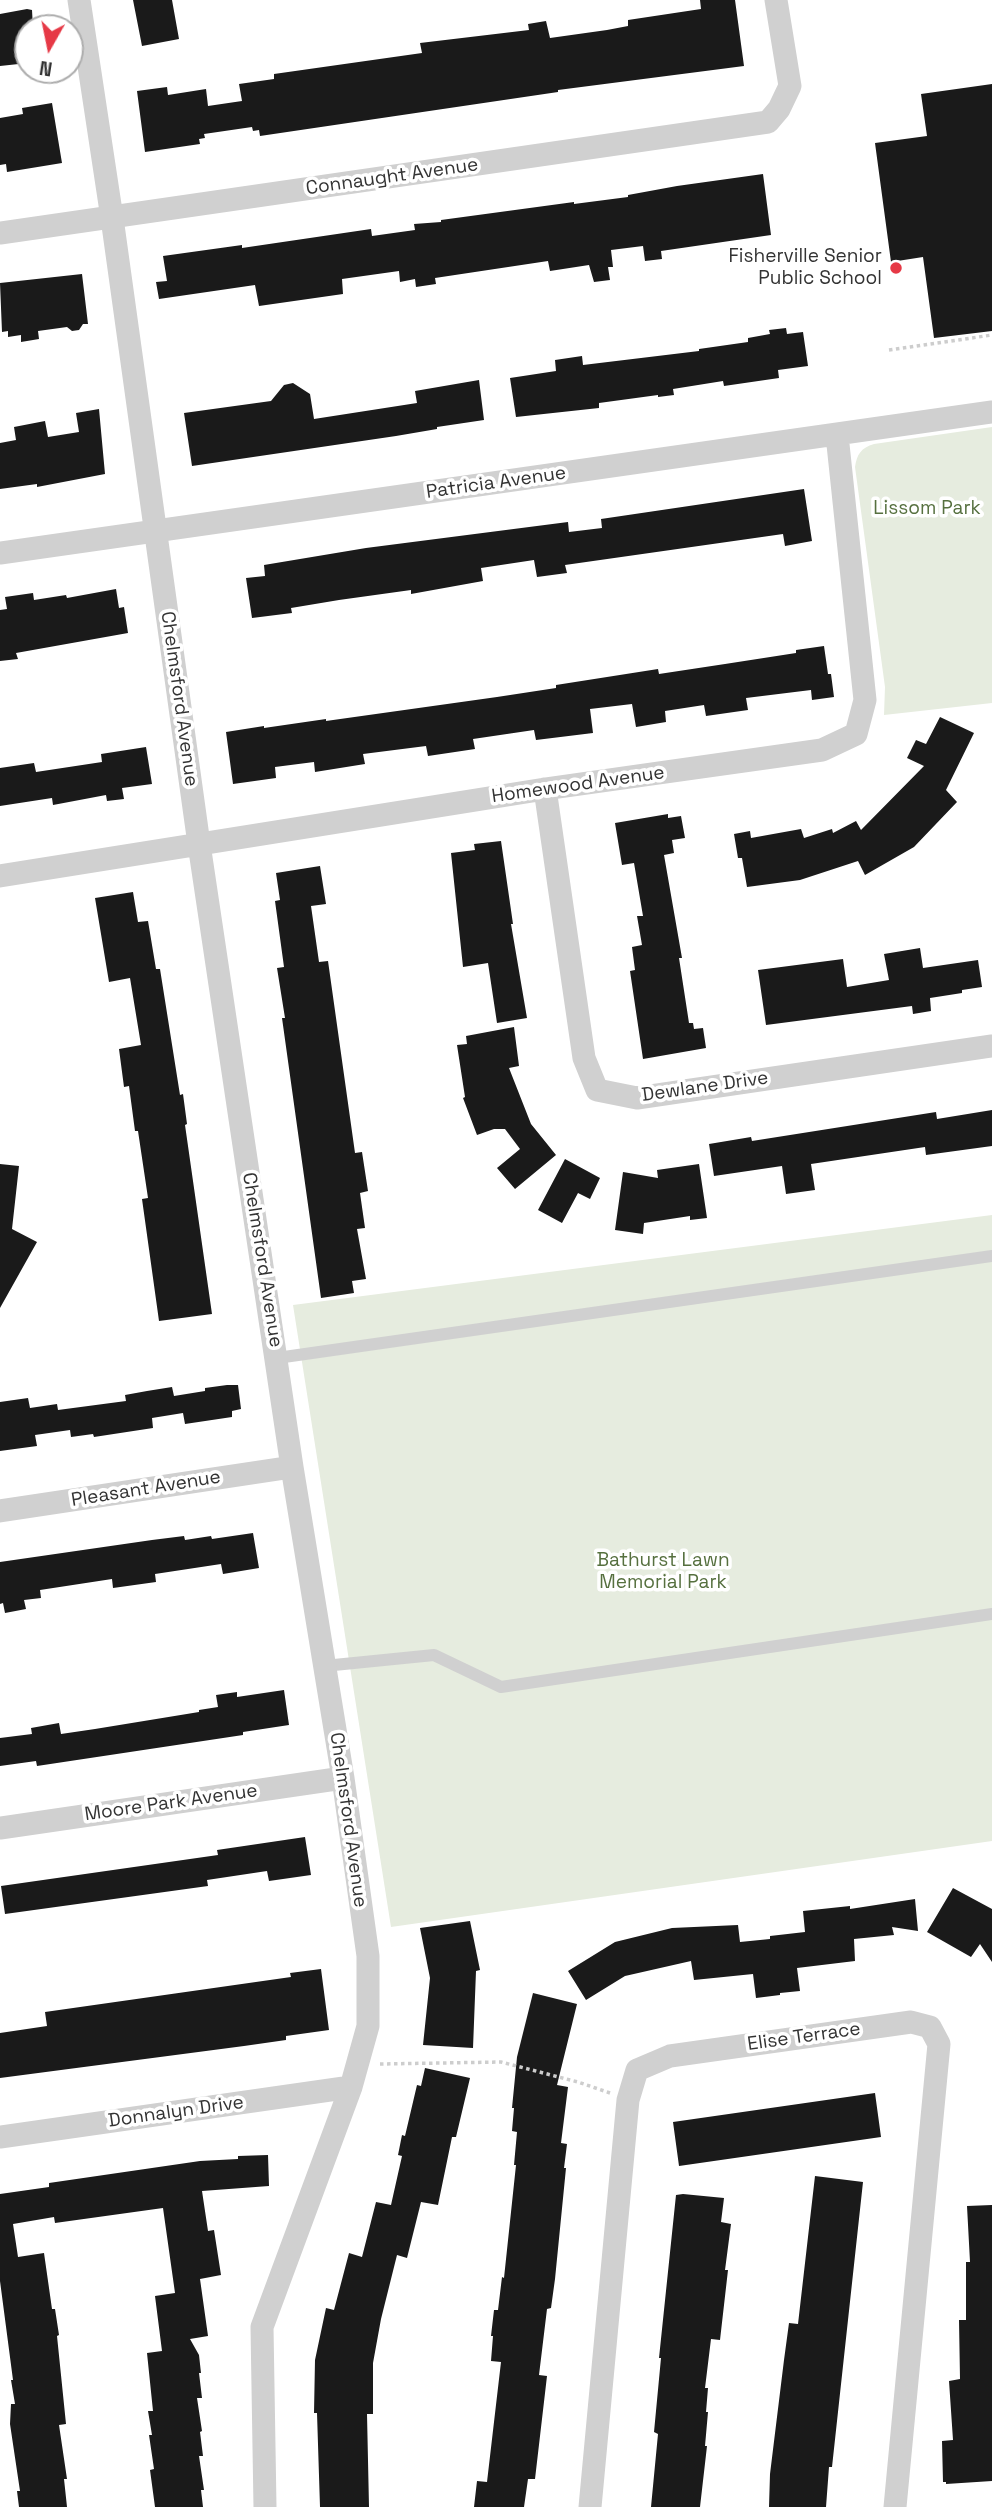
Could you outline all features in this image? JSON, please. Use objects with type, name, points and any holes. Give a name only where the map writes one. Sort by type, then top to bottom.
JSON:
[{"type":"street","name":"Chelmsford Avenue","points":[[79,0],[157,530],[199,844],[368,1956],[368,2026],[354,2076],[262,2328],[265,2507]]},
{"type":"street","name":"Connaught Avenue","points":[[0,233],[768,122],[779,109],[790,86],[776,0]]},
{"type":"street","name":"Patricia Avenue","points":[[0,553],[992,412]]},
{"type":"street","name":"Homewood Avenue","points":[[0,876],[545,789],[822,750],[856,734],[865,699],[837,435]]},
{"type":"street","name":"Dewlane Drive","points":[[545,789],[584,1059],[597,1090],[637,1098],[992,1046]]},
{"type":"street","name":"Pleasant Avenue","points":[[0,1511],[292,1467]]},
{"type":"street","name":"Moore Park Avenue","points":[[0,1828],[343,1778]]},
{"type":"street","name":"Elise Terrace","points":[[590,2507],[628,2100],[637,2070],[670,2056],[911,2022],[930,2027],[939,2044],[895,2507]]},
{"type":"street","name":"Donnalyn Drive","points":[[0,2137],[354,2076]]},
{"type":"lane","points":[[277,1358],[992,1256]]},
{"type":"lane","points":[[324,1666],[434,1655],[501,1687],[992,1614]]},
{"type":"path","points":[[889,350],[992,335]]},
{"type":"path","points":[[354,2076],[501,2062],[578,2082],[628,2100]]},
{"type":"green space","name":"Lissom Park","points":[[992,427],[992,703],[884,715],[885,687],[855,467],[857,458],[866,447],[874,444]]},
{"type":"green space","name":"Bathurst Lawn Memorial Park","points":[[992,1215],[992,1841],[391,1927],[293,1305]]},
{"type":"building","points":[[133,0],[172,0],[179,39],[142,46]]},
{"type":"building","points":[[700,0],[735,0],[744,66],[558,90],[260,136],[259,130],[253,131],[252,127],[204,134],[205,138],[199,139],[200,144],[145,152],[137,91],[167,87],[168,95],[206,89],[208,106],[242,101],[239,84],[274,79],[274,74],[422,53],[420,43],[529,30],[528,24],[546,21],[550,38],[607,30],[628,26],[628,20],[701,9]]},
{"type":"building","points":[[32,10],[32,14],[14,14],[14,64],[0,66],[0,14]]},
{"type":"building","points":[[992,84],[992,331],[934,338],[923,257],[891,262],[875,143],[927,136],[921,94]]},
{"type":"building","points":[[52,103],[62,163],[7,172],[6,164],[0,165],[0,118],[23,114],[22,108]]},
{"type":"building","points":[[763,174],[771,235],[661,251],[662,259],[645,261],[643,246],[611,250],[613,267],[608,267],[610,280],[594,282],[589,265],[550,271],[548,261],[435,278],[436,284],[416,287],[415,279],[400,282],[399,271],[342,279],[343,294],[259,306],[255,285],[159,299],[156,282],[167,281],[163,256],[242,245],[242,248],[371,229],[372,236],[415,230],[414,224],[628,197],[677,186]]},
{"type":"building","points":[[82,274],[88,324],[72,331],[67,327],[38,331],[39,339],[21,342],[21,335],[8,337],[8,331],[2,332],[0,283]]},
{"type":"building","points":[[786,328],[787,334],[803,332],[808,366],[778,370],[779,378],[724,386],[723,381],[673,389],[674,395],[599,403],[599,408],[516,417],[510,378],[556,371],[555,360],[582,356],[583,365],[699,351],[748,342],[748,338],[770,334],[769,330]]},
{"type":"building","points":[[479,380],[484,420],[396,436],[192,466],[184,413],[271,401],[284,385],[293,383],[310,394],[314,419],[417,403],[415,391]]},
{"type":"building","points":[[99,409],[105,474],[37,487],[37,484],[0,489],[0,443],[16,440],[14,427],[45,421],[48,437],[79,432],[76,413]]},
{"type":"building","points":[[804,489],[812,541],[785,546],[783,534],[565,565],[567,573],[537,577],[534,560],[481,568],[483,581],[411,594],[411,590],[339,600],[291,608],[292,613],[252,618],[246,578],[265,576],[264,565],[366,548],[568,522],[569,532],[602,528],[601,519]]},
{"type":"building","points":[[116,589],[119,608],[124,607],[128,633],[16,653],[18,659],[0,661],[0,610],[7,609],[5,597],[33,593],[34,600],[66,595],[67,598]]},
{"type":"building","points":[[824,646],[834,697],[812,700],[811,690],[746,698],[748,710],[706,716],[704,705],[665,711],[666,722],[636,727],[632,704],[590,709],[593,733],[536,740],[534,730],[473,739],[475,749],[428,756],[426,746],[363,754],[365,764],[315,772],[314,762],[275,767],[276,778],[233,784],[226,732],[497,697],[658,669],[659,674],[796,653],[796,650]]},
{"type":"building","points":[[940,717],[974,733],[946,790],[957,802],[914,847],[865,875],[858,861],[800,880],[747,887],[734,834],[750,831],[751,838],[801,829],[804,838],[832,829],[833,833],[856,821],[861,830],[924,766],[907,758],[916,740],[926,744]]},
{"type":"building","points":[[146,747],[152,784],[122,788],[124,799],[107,801],[106,795],[53,805],[52,798],[0,806],[0,768],[34,763],[36,772],[102,762],[101,754]]},
{"type":"building","points":[[668,814],[668,818],[681,816],[685,838],[672,840],[674,853],[664,855],[682,958],[679,958],[689,1023],[693,1023],[694,1029],[703,1028],[706,1048],[643,1059],[630,971],[635,970],[632,947],[642,945],[637,916],[643,916],[634,863],[622,865],[615,823]]},
{"type":"building","points":[[501,841],[511,924],[527,1018],[497,1023],[488,963],[463,967],[451,853],[475,850],[474,844]]},
{"type":"building","points":[[320,866],[326,904],[311,906],[319,962],[328,961],[355,1153],[362,1152],[368,1191],[360,1193],[365,1228],[357,1229],[366,1279],[352,1281],[354,1293],[321,1298],[282,1018],[285,1018],[277,968],[284,967],[275,901],[280,900],[276,873]]},
{"type":"building","points":[[133,892],[138,922],[148,921],[156,969],[160,969],[180,1095],[183,1094],[212,1314],[159,1321],[142,1199],[148,1198],[138,1131],[135,1131],[129,1086],[124,1087],[119,1049],[141,1045],[130,978],[109,982],[95,898]]},
{"type":"building","points":[[920,948],[923,968],[978,960],[982,987],[930,998],[931,1011],[913,1014],[912,1006],[766,1025],[758,970],[843,959],[847,987],[889,980],[884,954]]},
{"type":"building","points":[[514,1027],[519,1066],[509,1068],[531,1124],[556,1155],[515,1189],[497,1168],[520,1149],[505,1129],[494,1129],[477,1135],[463,1098],[457,1045],[467,1044],[466,1036]]},
{"type":"building","points":[[992,1110],[992,1146],[926,1155],[925,1147],[811,1164],[815,1190],[786,1194],[782,1166],[714,1176],[709,1144],[751,1137],[752,1141],[936,1112],[937,1119]]},
{"type":"building","points":[[565,1159],[600,1178],[590,1199],[578,1193],[562,1223],[538,1210]]},
{"type":"building","points":[[0,1164],[19,1166],[12,1229],[37,1242],[0,1308]]},
{"type":"building","points":[[699,1164],[707,1218],[690,1220],[690,1216],[644,1223],[643,1234],[615,1230],[623,1172],[658,1178],[657,1170]]},
{"type":"building","points":[[238,1385],[241,1409],[232,1411],[232,1417],[185,1424],[183,1413],[152,1418],[153,1428],[94,1437],[93,1434],[71,1437],[70,1430],[35,1435],[37,1446],[0,1451],[0,1402],[28,1398],[30,1408],[57,1404],[58,1410],[126,1401],[125,1395],[172,1387],[174,1396]]},
{"type":"building","points":[[253,1533],[259,1568],[223,1574],[221,1564],[155,1574],[156,1582],[113,1588],[112,1579],[40,1590],[41,1598],[24,1600],[26,1609],[5,1613],[3,1603],[0,1604],[0,1562],[184,1536],[185,1540],[211,1536],[212,1539]]},
{"type":"building","points":[[284,1690],[289,1725],[243,1732],[243,1735],[37,1766],[36,1761],[0,1766],[0,1738],[32,1734],[31,1728],[59,1723],[61,1734],[95,1729],[218,1707],[216,1695],[237,1692],[237,1697]]},
{"type":"building","points":[[305,1837],[311,1875],[269,1881],[267,1871],[207,1880],[208,1886],[5,1914],[1,1886],[218,1855],[217,1850]]},
{"type":"building","points":[[953,1888],[992,1909],[992,1962],[980,1944],[971,1957],[927,1932]]},
{"type":"building","points":[[915,1899],[918,1931],[892,1927],[894,1935],[854,1939],[855,1961],[797,1968],[800,1991],[756,1998],[753,1974],[694,1980],[691,1961],[625,1976],[586,2000],[568,1971],[615,1942],[672,1928],[738,1925],[740,1942],[770,1939],[770,1936],[805,1932],[803,1911],[850,1906],[850,1909]]},
{"type":"building","points":[[470,1921],[480,1970],[476,1971],[473,2048],[423,2045],[430,1978],[420,1928]]},
{"type":"building","points":[[321,1969],[329,2030],[286,2036],[286,2040],[0,2078],[0,2033],[47,2026],[45,2012],[291,1977],[290,1973]]},
{"type":"building","points":[[533,1993],[577,2004],[557,2085],[568,2087],[561,2143],[567,2144],[555,2279],[551,2308],[547,2309],[539,2375],[547,2376],[535,2479],[528,2479],[524,2507],[474,2507],[477,2481],[487,2482],[501,2362],[491,2361],[491,2336],[494,2310],[498,2310],[502,2277],[504,2278],[516,2165],[517,2132],[512,2131],[512,2108],[517,2057]]},
{"type":"building","points":[[425,2068],[470,2078],[456,2137],[452,2137],[438,2205],[421,2202],[407,2258],[397,2255],[381,2319],[373,2363],[373,2414],[367,2414],[369,2507],[320,2507],[317,2413],[314,2413],[315,2360],[326,2308],[334,2310],[349,2253],[362,2257],[376,2202],[391,2205],[402,2156],[398,2155],[402,2135],[405,2136],[417,2085],[421,2086]]},
{"type":"building","points":[[875,2093],[881,2137],[679,2166],[673,2122]]},
{"type":"building","points":[[268,2155],[269,2186],[202,2191],[208,2231],[214,2230],[221,2275],[200,2279],[208,2336],[190,2339],[199,2355],[201,2373],[202,2398],[197,2398],[202,2431],[203,2456],[199,2456],[204,2490],[201,2490],[203,2507],[155,2507],[150,2470],[154,2469],[148,2411],[153,2411],[147,2353],[162,2351],[155,2296],[175,2293],[163,2208],[55,2223],[54,2217],[13,2224],[18,2257],[44,2253],[52,2309],[55,2309],[59,2335],[66,2424],[59,2425],[67,2479],[64,2479],[67,2507],[19,2507],[17,2491],[20,2491],[10,2424],[11,2404],[15,2404],[13,2380],[0,2281],[0,2194],[49,2187],[49,2183],[200,2161]]},
{"type":"building","points":[[815,2176],[863,2182],[832,2467],[829,2467],[826,2507],[769,2507],[770,2474],[789,2323],[798,2324]]},
{"type":"building","points":[[676,2195],[724,2198],[721,2222],[731,2224],[725,2270],[728,2270],[720,2340],[711,2339],[705,2388],[708,2388],[707,2446],[700,2507],[651,2507],[658,2434],[654,2432],[659,2358]]},
{"type":"building","points":[[992,2205],[992,2481],[946,2484],[943,2482],[942,2441],[953,2440],[949,2381],[960,2379],[959,2320],[966,2320],[966,2262],[970,2262],[967,2206]]},
{"type":"place","name":"Fisherville Senior Public School","points":[[896,268]]}]
